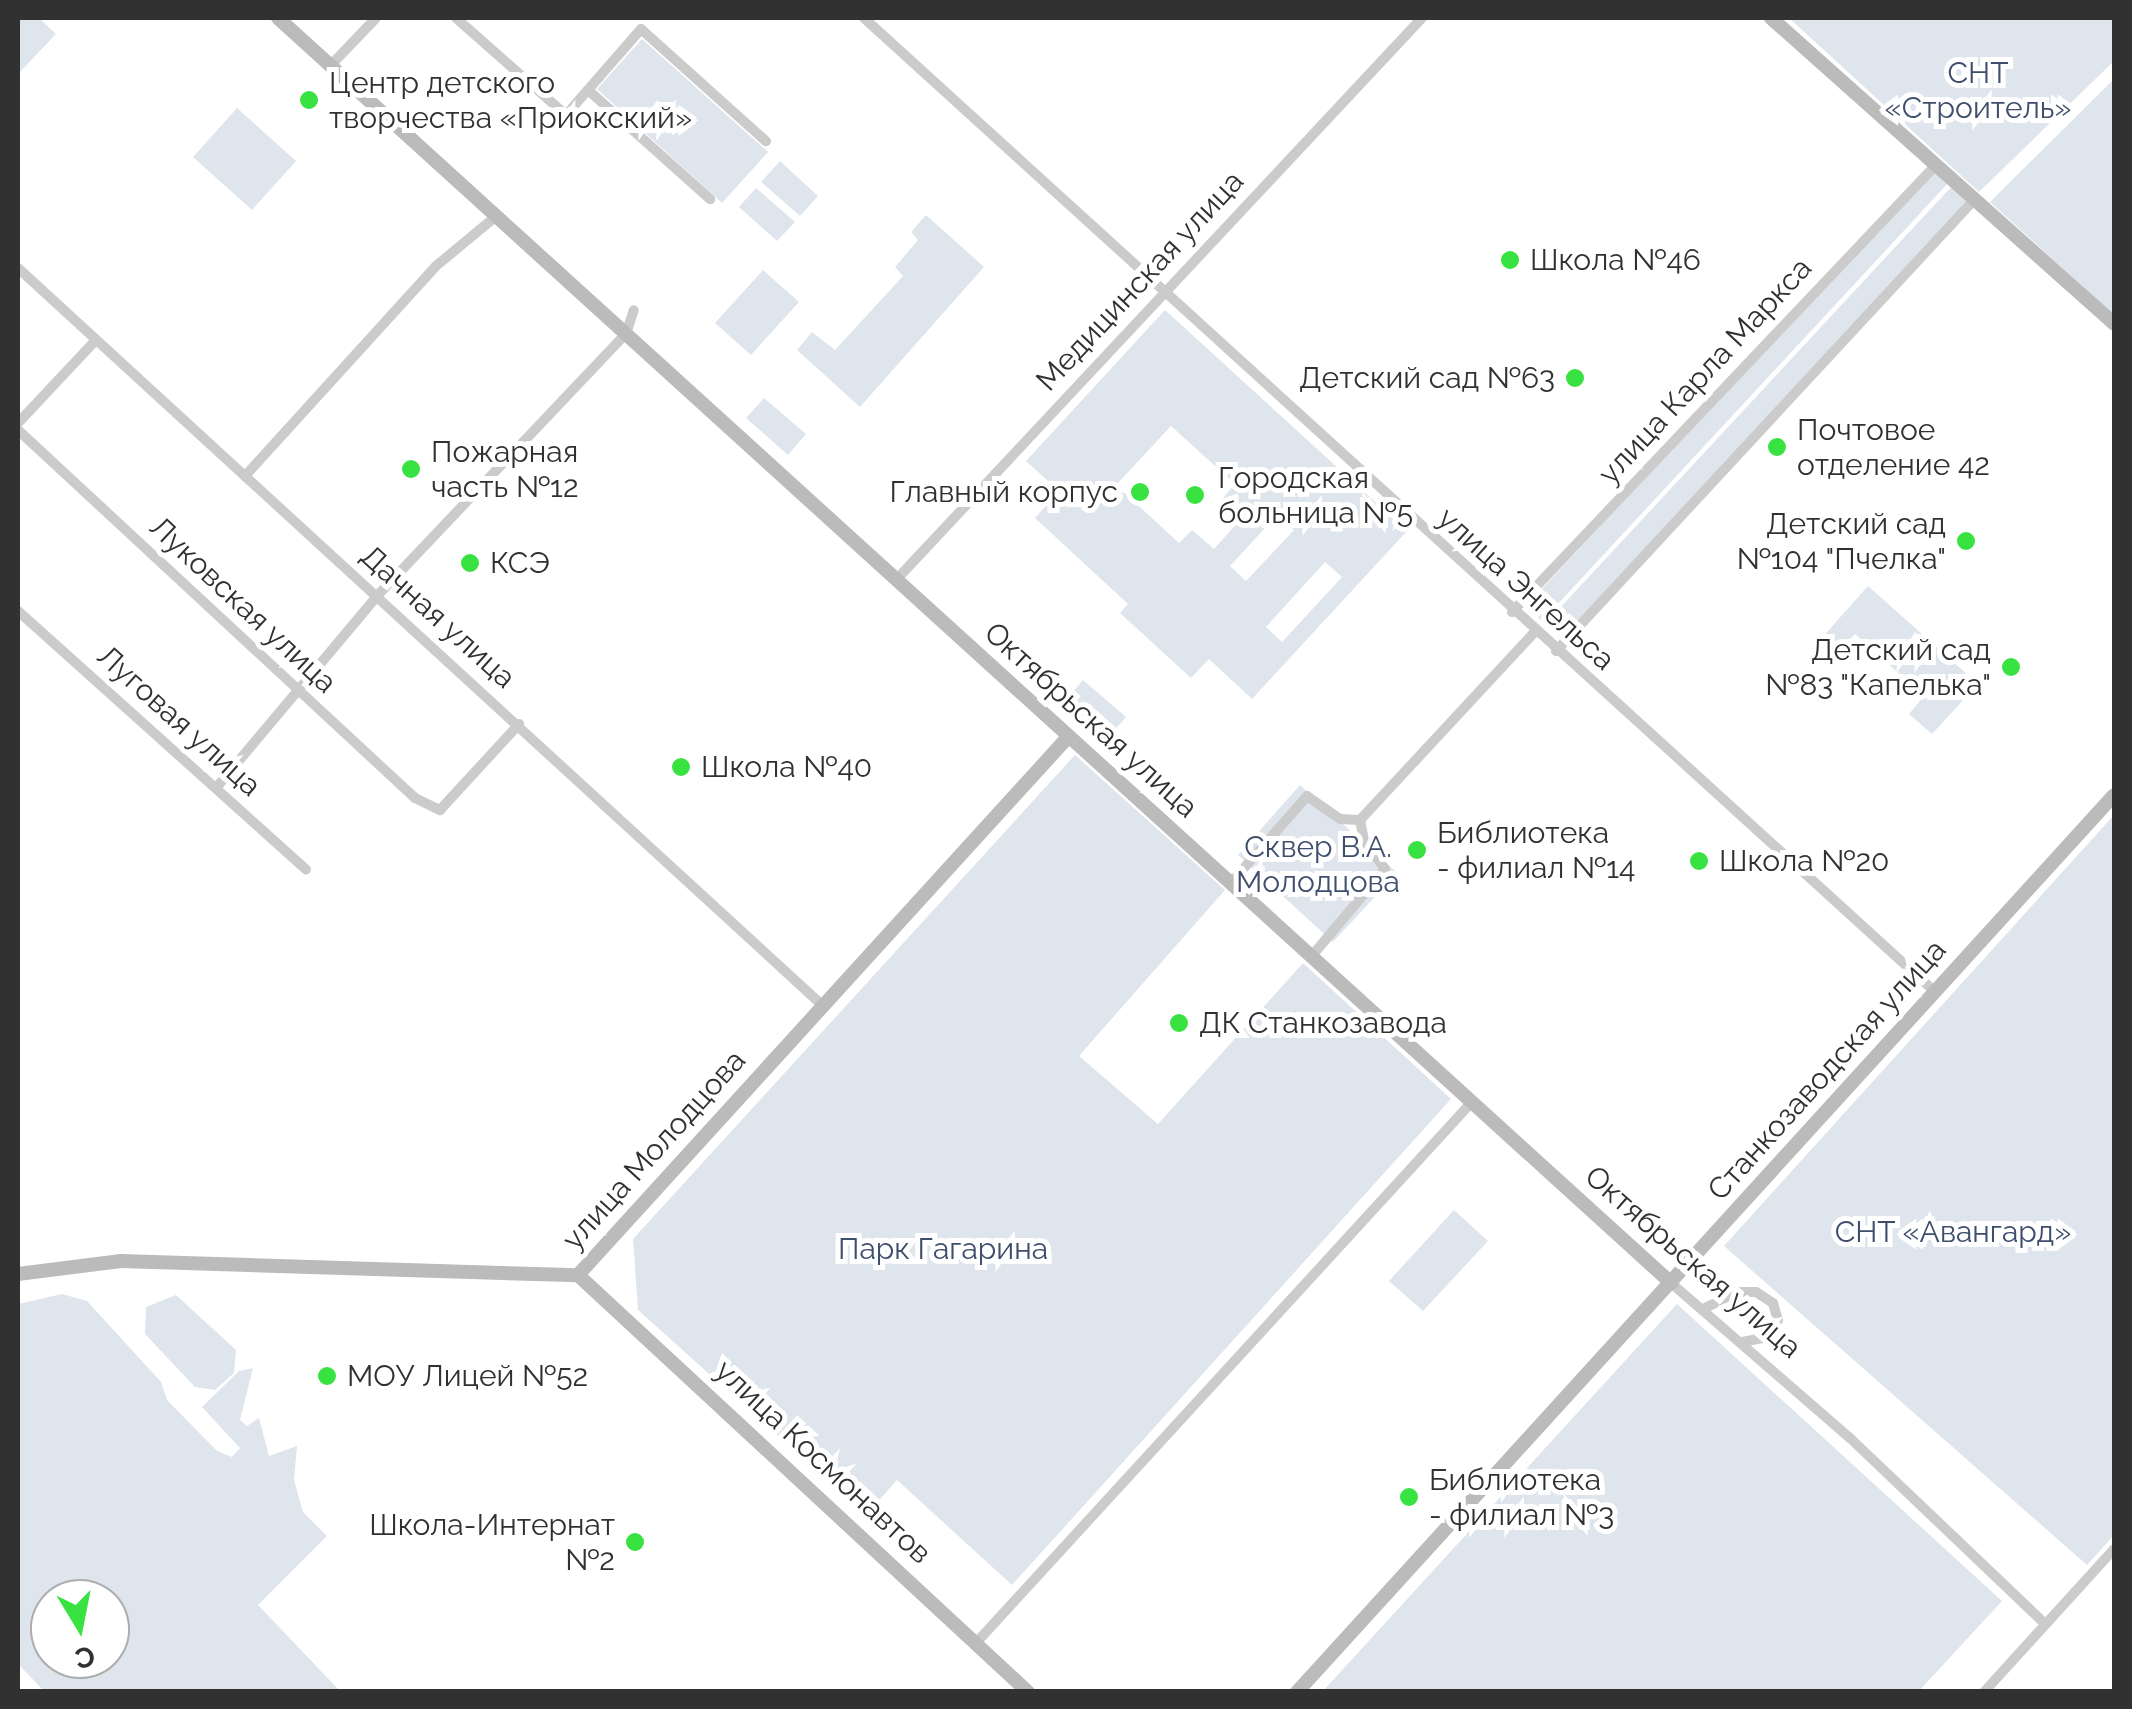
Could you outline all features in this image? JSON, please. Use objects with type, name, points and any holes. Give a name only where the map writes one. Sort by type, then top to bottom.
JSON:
[{"type":"street","name":"Октябрьская улица","points":[[278,18],[1471,1104],[1670,1283],[1742,1342],[2045,1624]]},
{"type":"street","points":[[331,65],[376,18]]},
{"type":"street","points":[[456,18],[566,115],[641,29],[766,141]]},
{"type":"street","name":"улица Энгельса","points":[[864,18],[1512,612],[1936,992]]},
{"type":"street","name":"Медицинская улица","points":[[896,580],[1422,18]]},
{"type":"street","points":[[1772,18],[2114,324]]},
{"type":"street","points":[[876,48],[886,38]]},
{"type":"street","points":[[588,90],[710,199]]},
{"type":"street","name":"улица Карла Маркса","points":[[1512,612],[1935,166]]},
{"type":"street","points":[[1556,651],[1974,200]]},
{"type":"street","points":[[245,476],[436,266],[494,218]]},
{"type":"street","name":"Дачная улица","points":[[18,268],[822,1005]]},
{"type":"street","points":[[216,788],[377,596],[626,334],[634,310]]},
{"type":"street","points":[[18,426],[96,340]]},
{"type":"street","name":"Луковская улица","points":[[18,426],[415,798],[440,810],[519,724]]},
{"type":"street","name":"Луговая улица","points":[[18,611],[306,869]]},
{"type":"street","points":[[1230,884],[1307,796],[1340,819],[1360,820],[1535,632]]},
{"type":"street","name":"улица Молодцова","points":[[18,1274],[121,1261],[578,1274],[1068,737]]},
{"type":"street","name":"Станкозаводская улица","points":[[1297,1692],[2114,794]]},
{"type":"street","points":[[1310,958],[1385,870],[1364,841],[1360,820]]},
{"type":"street","points":[[976,1643],[1471,1104]]},
{"type":"street","name":"улица Космонавтов","points":[[578,1274],[1028,1692]]},
{"type":"street","points":[[1703,1309],[1738,1292],[1756,1292],[1773,1302],[1778,1320],[1768,1337],[1742,1342]]},
{"type":"street","points":[[1984,1692],[2114,1549]]},
{"type":"green space","points":[[18,18],[39,18],[56,34],[19,73]]},
{"type":"green space","name":"СНТ «Строитель»","points":[[1789,18],[2114,18],[2114,61],[1979,192]]},
{"type":"green space","points":[[642,39],[768,152],[722,203],[597,89]]},
{"type":"green space","name":"СНТ «Строитель»","points":[[2114,79],[2114,315],[1990,202]]},
{"type":"green space","points":[[237,108],[296,161],[252,210],[193,157]]},
{"type":"green space","points":[[780,161],[818,196],[800,216],[761,182]]},
{"type":"green space","points":[[1934,167],[1950,181],[1542,621],[1526,606]]},
{"type":"green space","points":[[1953,185],[1971,201],[1563,640],[1545,624]]},
{"type":"green space","points":[[756,188],[795,222],[777,241],[739,207]]},
{"type":"green space","points":[[926,215],[984,267],[860,407],[797,350],[812,332],[835,350],[903,276],[895,267],[918,240],[911,232]]},
{"type":"green space","points":[[763,270],[799,302],[751,355],[715,323]]},
{"type":"green space","name":"Городская больница №5","points":[[1165,310],[1407,531],[1252,699],[1209,659],[1191,678],[1120,613],[1128,604],[1035,518],[1059,491],[1026,461]],"holes":[[[1171,426],[1235,484],[1221,500],[1241,519],[1214,549],[1192,530],[1179,543],[1116,485]],[[1277,515],[1294,530],[1246,581],[1230,566]],[[1325,562],[1342,577],[1282,642],[1266,627]]]},
{"type":"green space","points":[[764,398],[806,434],[788,455],[746,418]]},
{"type":"green space","points":[[1868,586],[1978,684],[1932,734],[1909,714],[1924,696],[1855,634],[1835,655],[1819,641]]},
{"type":"green space","points":[[1083,680],[1126,717],[1104,742],[1062,705]]},
{"type":"green space","name":"Парк Гагарина","points":[[1075,755],[1225,890],[1079,1056],[1158,1124],[1303,963],[1451,1099],[1012,1585],[897,1480],[866,1515],[638,1310],[633,1239]]},
{"type":"green space","name":"Сквер В.А. Молодцова","points":[[1300,785],[1397,873],[1333,942],[1238,855]]},
{"type":"green space","name":"СНТ «Авангард»","points":[[2114,815],[2114,1535],[2087,1565],[1724,1246]]},
{"type":"green space","points":[[1454,1210],[1488,1241],[1423,1311],[1389,1281]]},
{"type":"green space","points":[[62,1294],[87,1301],[161,1382],[167,1400],[217,1451],[232,1457],[240,1448],[202,1407],[239,1371],[253,1368],[240,1420],[247,1426],[259,1418],[269,1456],[297,1446],[294,1480],[303,1512],[327,1536],[258,1605],[340,1691],[44,1691],[32,1679],[130,1679],[130,1579],[30,1579],[30,1676],[18,1664],[18,1304]]},
{"type":"green space","points":[[176,1295],[236,1350],[234,1373],[215,1390],[195,1387],[145,1334],[146,1307]]},
{"type":"green space","points":[[1677,1304],[2002,1601],[1919,1691],[1323,1691]]},
{"type":"place","name":"Центр детского творчества «Приокский»","points":[[309,100]]},
{"type":"place","name":"Школа №46","points":[[1510,260]]},
{"type":"place","name":"Детский сад №63","points":[[1575,378]]},
{"type":"place","name":"Почтовое отделение 42","points":[[1777,447]]},
{"type":"place","name":"Пожарная часть №12","points":[[411,469]]},
{"type":"place","name":"Главный корпус","points":[[1140,492]]},
{"type":"place","name":"Городская больница №5","points":[[1195,495]]},
{"type":"place","name":"Детский сад №104 \"Пчелка\"","points":[[1966,541]]},
{"type":"place","name":"КСЭ","points":[[470,563]]},
{"type":"place","name":"Детский сад №83 \"Капелька\"","points":[[2011,667]]},
{"type":"place","name":"Школа №40","points":[[681,767]]},
{"type":"place","name":"Библиотека - филиал №14","points":[[1417,850]]},
{"type":"place","name":"Школа №20","points":[[1699,861]]},
{"type":"place","name":"ДК Станкозавода","points":[[1179,1023]]},
{"type":"place","name":"МОУ Лицей №52","points":[[327,1376]]},
{"type":"place","name":"Библиотека - филиал №3","points":[[1409,1497]]},
{"type":"place","name":"Школа-Интернат №2","points":[[635,1542]]}]
